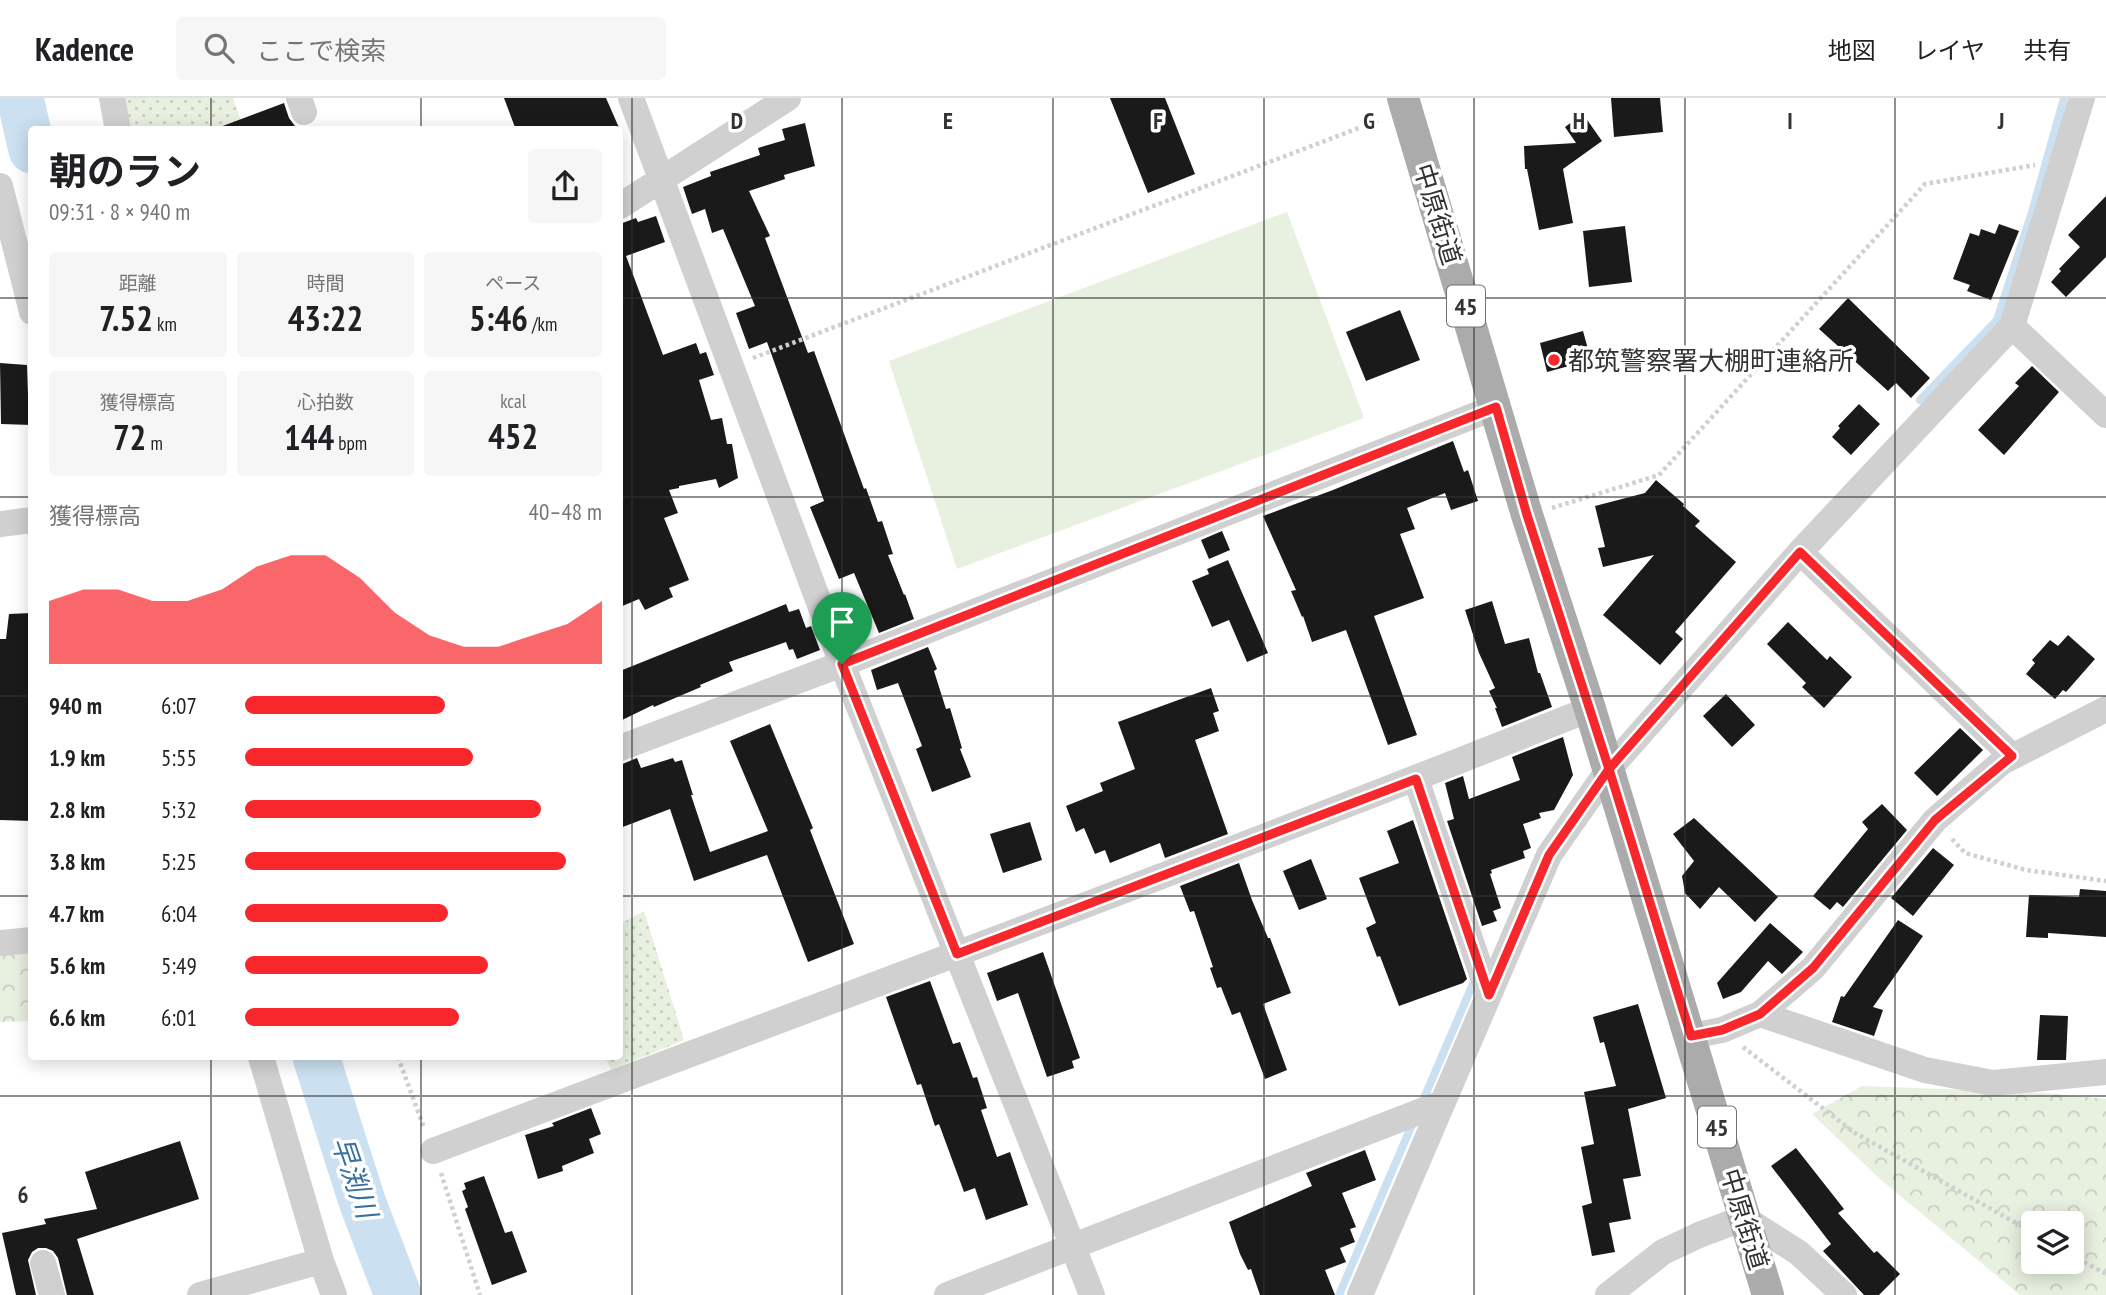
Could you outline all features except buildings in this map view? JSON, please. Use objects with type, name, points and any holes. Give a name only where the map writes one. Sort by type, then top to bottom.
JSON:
[{"type":"main road","name":"中原街道","points":[[1405,104],[1527,515],[1609,769],[1768,1295]]},
{"type":"street","points":[[112,98],[117,126]]},
{"type":"street","points":[[631,98],[842,664],[1092,1295]]},
{"type":"street","points":[[623,204],[788,98]]},
{"type":"street","points":[[1360,1295],[1549,855],[1609,769],[1800,552],[2012,326],[2082,98]]},
{"type":"street","points":[[0,186],[28,296]]},
{"type":"street","points":[[2012,326],[2106,414]]},
{"type":"street","points":[[623,747],[842,664],[1496,407]]},
{"type":"street","points":[[0,524],[28,520]]},
{"type":"street","points":[[1800,552],[2012,756]]},
{"type":"street","points":[[433,1150],[957,954],[1416,779],[1590,709]]},
{"type":"street","points":[[1691,1036],[1722,1030],[1760,1014],[1813,968],[1935,820],[2012,756],[2106,709]]},
{"type":"street","points":[[1416,779],[1489,995]]},
{"type":"street","points":[[0,943],[28,940]]},
{"type":"street","points":[[1760,1014],[1925,1070],[1993,1083],[2106,1072]]},
{"type":"street","points":[[262,1060],[321,1261],[334,1295]]},
{"type":"street","points":[[947,1295],[1440,1104]]},
{"type":"street","points":[[1608,1295],[1663,1252],[1699,1235],[1744,1219],[1799,1253],[1844,1295]]},
{"type":"street","points":[[200,1295],[321,1261]]},
{"type":"street","points":[[43,1262],[52,1295]]},
{"type":"path","points":[[731,366],[1405,104]]},
{"type":"path","points":[[1527,515],[1659,475],[1925,184],[2026,167]]},
{"type":"path","points":[[1935,820],[1965,853],[2026,870],[2106,881]]},
{"type":"path","points":[[1722,1030],[1855,1133],[2021,1226]]},
{"type":"path","points":[[2084,1262],[2106,1275]]},
{"type":"green space","points":[[124,98],[233,98],[243,126],[129,126]]},
{"type":"green space","points":[[1287,212],[1364,418],[957,569],[889,361]]},
{"type":"green space","points":[[644,911],[684,1040],[611,1070],[606,1060],[623,1060],[623,922]]},
{"type":"green space","points":[[28,952],[28,1021],[0,1022],[0,953]]},
{"type":"green space","points":[[1862,1086],[2047,1093],[2106,1099],[2106,1295],[2020,1295],[1880,1179],[1812,1114]]},
{"type":"waterway","name":"早渕川","points":[[20,98],[28,133]]},
{"type":"waterway","points":[[1920,400],[1997,320],[2032,212],[2064,98]]},
{"type":"waterway","points":[[1421,1105],[1475,979]]},
{"type":"waterway","name":"早渕川","points":[[317,1060],[363,1204],[398,1295]]},
{"type":"waterway","points":[[1339,1295],[1414,1120]]},
{"type":"place","name":"都筑警察署大棚町連絡所","points":[[1554,360]]},
{"type":"route","points":[[842,664],[957,954],[1416,779],[1489,995],[1549,855],[1609,769],[1691,1036],[1722,1030],[1760,1014],[1813,968],[1935,820],[2012,756],[1800,552],[1609,769],[1527,515],[1496,407],[842,664]]}]
